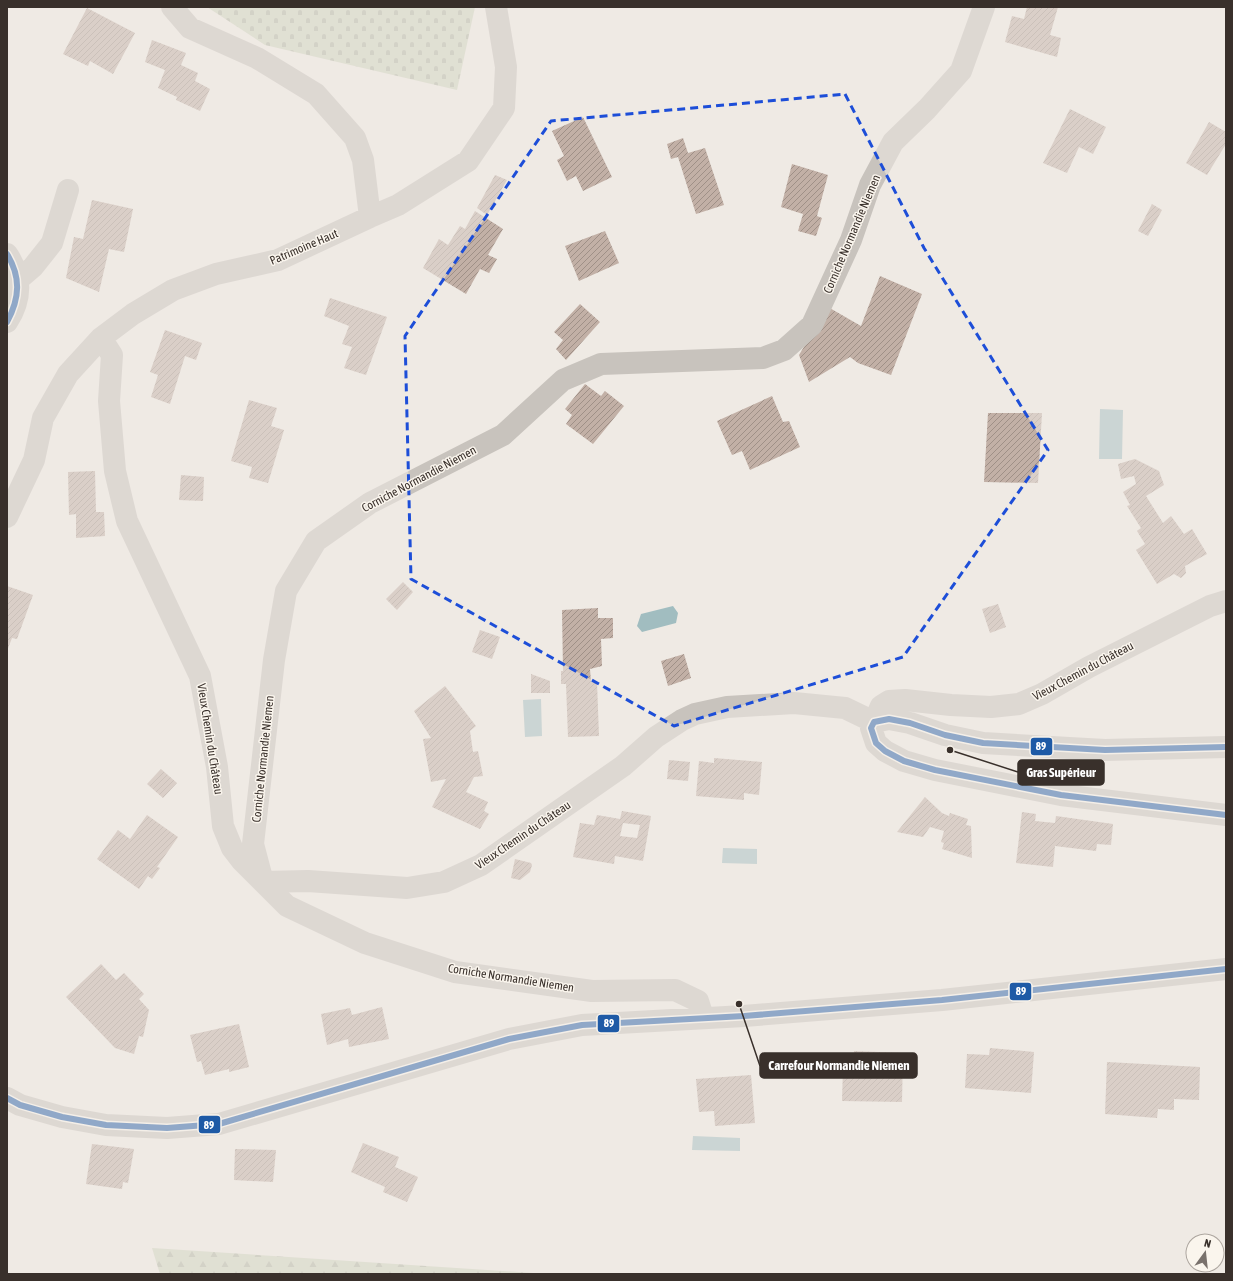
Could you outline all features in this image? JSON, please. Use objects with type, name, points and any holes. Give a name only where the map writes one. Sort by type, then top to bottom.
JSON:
[{"type":"street","points":[[172,7],[190,28],[257,58],[316,94],[355,138],[363,160],[370,217]]},
{"type":"street","name":"Patrimoine Haut","points":[[7,517],[34,460],[43,418],[68,374],[101,338],[133,314],[173,290],[216,274],[278,260],[398,205],[468,161],[504,108],[506,67],[496,7]]},
{"type":"street","name":"Corniche Normandie Niemen","points":[[703,1017],[698,1001],[675,990],[592,991],[455,972],[365,943],[286,906],[263,882],[253,844],[274,660],[286,591],[316,540],[370,503],[503,435],[563,380],[601,364],[763,358],[784,350],[812,325],[852,240],[870,186],[893,142],[927,109],[961,72],[984,7]]},
{"type":"street","points":[[19,279],[33,267],[52,242],[68,190]]},
{"type":"street","points":[[7,254],[14,264],[19,279],[18,295],[7,322]]},
{"type":"street","name":"Vieux Chemin du Château","points":[[101,338],[112,354],[109,401],[116,471],[127,521],[200,676],[217,766],[222,826],[236,853],[263,882],[308,881],[407,888],[444,882],[481,865],[623,766],[656,737],[682,720],[695,714],[726,707],[794,704],[844,708],[874,722],[881,706],[889,701],[905,700],[951,706],[991,707],[1019,704],[1042,694],[1089,667],[1210,606],[1226,601]]},
{"type":"street","points":[[1226,747],[1105,750],[984,744],[945,735],[910,723],[889,719],[874,722],[871,728],[876,744],[904,761],[935,770],[1061,795],[1226,815]]},
{"type":"street","points":[[7,1098],[20,1105],[62,1117],[106,1125],[167,1128],[219,1124],[509,1039],[582,1025],[703,1017],[744,1016],[942,1000],[1226,969]]},
{"type":"highlighted area","points":[[845,94],[924,248],[1048,450],[903,657],[674,726],[411,579],[405,336],[551,121]]},
{"type":"green space","points":[[207,7],[475,7],[457,90],[265,45]]},
{"type":"green space","points":[[152,1248],[548,1274],[160,1274]]},
{"type":"water","points":[[1100,409],[1123,410],[1122,459],[1099,459]]},
{"type":"water","points":[[673,606],[678,613],[676,623],[642,632],[637,626],[641,614]]},
{"type":"water","points":[[541,699],[542,736],[525,737],[523,700]]},
{"type":"water","points":[[723,848],[757,849],[757,864],[722,863]]},
{"type":"water","points":[[693,1136],[740,1138],[740,1151],[692,1150]]},
{"type":"building","points":[[1027,7],[1058,7],[1050,35],[1061,38],[1057,57],[1005,42],[1012,16],[1024,19]]},
{"type":"building","points":[[87,8],[135,33],[113,74],[90,61],[88,66],[63,54]]},
{"type":"building","points":[[152,40],[186,53],[181,65],[198,73],[195,81],[210,89],[200,111],[176,100],[177,97],[158,88],[165,70],[145,62]]},
{"type":"building","points":[[1070,109],[1106,127],[1093,154],[1079,147],[1067,173],[1043,163]]},
{"type":"building","points":[[583,117],[612,177],[583,191],[576,176],[567,181],[557,160],[564,156],[552,131]]},
{"type":"building","points":[[1209,122],[1226,132],[1226,144],[1207,175],[1186,163]]},
{"type":"building","points":[[683,138],[688,153],[705,148],[724,205],[696,214],[678,157],[671,159],[667,144]]},
{"type":"building","points":[[792,164],[828,175],[817,216],[822,218],[816,236],[798,231],[803,214],[781,207]]},
{"type":"building","points":[[495,175],[507,180],[487,215],[477,208]]},
{"type":"building","points":[[92,200],[133,209],[124,252],[109,249],[99,292],[66,278],[74,237],[83,239]]},
{"type":"building","points":[[1152,204],[1162,210],[1148,236],[1138,231]]},
{"type":"building","points":[[475,211],[503,229],[488,255],[497,259],[489,273],[480,269],[466,294],[423,268],[439,239],[448,245],[460,226],[465,229]]},
{"type":"building","points":[[605,231],[619,263],[579,281],[565,246]]},
{"type":"building","points":[[880,276],[922,294],[891,375],[858,363],[850,357],[809,382],[799,355],[828,307],[861,326]]},
{"type":"building","points":[[330,298],[387,317],[366,375],[344,368],[352,347],[342,344],[349,326],[324,316]]},
{"type":"building","points":[[580,304],[600,322],[566,360],[556,349],[563,340],[554,332]]},
{"type":"building","points":[[165,330],[202,343],[196,360],[185,356],[170,404],[151,397],[158,375],[150,372]]},
{"type":"building","points":[[585,384],[601,396],[605,391],[624,406],[593,444],[566,424],[572,415],[565,409]]},
{"type":"building","points":[[772,396],[783,422],[789,421],[800,447],[750,470],[742,451],[732,455],[717,421]]},
{"type":"building","points":[[249,400],[277,408],[271,426],[284,430],[268,483],[249,478],[252,467],[231,461]]},
{"type":"building","points":[[988,413],[1042,413],[1038,483],[984,482]]},
{"type":"building","points":[[1135,459],[1159,471],[1164,485],[1146,496],[1163,523],[1171,516],[1184,534],[1192,529],[1207,554],[1185,566],[1186,573],[1181,578],[1174,574],[1157,584],[1136,550],[1145,544],[1137,531],[1141,528],[1127,506],[1130,505],[1123,492],[1136,484],[1134,476],[1121,479],[1118,464]]},
{"type":"building","points":[[95,471],[96,512],[104,512],[105,536],[76,538],[76,514],[69,515],[68,472]]},
{"type":"building","points":[[181,475],[204,477],[203,501],[179,500]]},
{"type":"building","points":[[403,582],[413,592],[397,610],[386,599]]},
{"type":"building","points":[[7,586],[33,595],[17,639],[12,638],[7,651]]},
{"type":"building","points":[[998,604],[1006,627],[990,633],[982,609]]},
{"type":"building","points":[[598,608],[598,618],[613,618],[613,638],[601,639],[602,666],[590,669],[591,682],[597,682],[599,736],[568,737],[566,684],[561,684],[561,671],[563,671],[562,610]]},
{"type":"building","points":[[480,630],[500,637],[492,659],[472,652]]},
{"type":"building","points":[[684,654],[691,678],[668,686],[661,661]]},
{"type":"building","points":[[531,674],[550,681],[550,693],[531,693]]},
{"type":"building","points":[[445,686],[476,726],[470,731],[473,752],[478,751],[483,776],[474,777],[466,792],[488,802],[484,811],[489,814],[480,829],[432,807],[446,779],[431,782],[423,739],[431,738],[414,711]]},
{"type":"building","points":[[714,758],[762,762],[759,795],[744,793],[744,800],[696,796],[699,761],[714,763]]},
{"type":"building","points":[[669,760],[690,762],[688,781],[667,779]]},
{"type":"building","points":[[161,769],[177,783],[163,798],[147,784]]},
{"type":"building","points":[[925,797],[942,813],[949,816],[950,813],[968,819],[966,825],[971,826],[972,858],[942,849],[944,843],[941,842],[944,831],[930,827],[923,837],[897,832]]},
{"type":"building","points":[[622,811],[651,816],[643,861],[615,856],[614,864],[573,857],[580,823],[594,825],[597,815],[620,819]],"holes":[[[623,823],[640,825],[637,838],[620,836]]]},
{"type":"building","points":[[1022,812],[1036,814],[1035,821],[1055,823],[1056,816],[1113,824],[1111,845],[1097,844],[1096,851],[1055,846],[1053,867],[1016,863]]},
{"type":"building","points":[[147,815],[178,837],[157,867],[160,868],[152,879],[148,876],[139,889],[97,859],[118,830],[130,839]]},
{"type":"building","points":[[515,859],[531,863],[532,865],[530,872],[520,880],[511,878]]},
{"type":"building","points":[[101,964],[116,980],[124,973],[144,994],[139,999],[149,1010],[143,1037],[139,1036],[134,1054],[115,1048],[66,997]]},
{"type":"building","points":[[382,1007],[389,1039],[349,1047],[348,1039],[327,1045],[321,1014],[350,1008],[352,1015]]},
{"type":"building","points":[[239,1024],[249,1067],[229,1072],[229,1069],[205,1075],[201,1061],[197,1062],[190,1035]]},
{"type":"building","points":[[990,1048],[1034,1052],[1031,1093],[965,1088],[967,1054],[989,1055]]},
{"type":"building","points":[[854,1051],[903,1053],[902,1102],[842,1101],[843,1067],[853,1067]]},
{"type":"building","points":[[1107,1062],[1200,1067],[1199,1100],[1174,1099],[1174,1110],[1158,1109],[1157,1118],[1105,1114]]},
{"type":"building","points":[[751,1075],[755,1123],[715,1126],[714,1111],[699,1112],[696,1079]]},
{"type":"building","points":[[363,1143],[399,1157],[395,1167],[418,1177],[407,1202],[383,1192],[385,1187],[351,1172]]},
{"type":"building","points":[[92,1144],[134,1149],[128,1183],[123,1182],[122,1189],[86,1184]]},
{"type":"building","points":[[235,1149],[276,1150],[273,1182],[234,1180]]},
{"type":"transit line","name":"89","points":[[7,254],[12,263],[17,279],[16,296],[7,322]]},
{"type":"transit line","name":"89","points":[[1226,747],[1105,750],[983,743],[945,735],[910,723],[889,719],[874,722],[871,728],[876,743],[885,751],[904,761],[935,770],[1061,795],[1226,815]]},
{"type":"transit line","name":"89","points":[[7,1098],[20,1105],[62,1117],[106,1125],[167,1128],[219,1124],[509,1039],[582,1025],[744,1016],[942,1000],[1226,969]]},
{"type":"place","name":"Gras Supérieur","points":[[950,750]]},
{"type":"place","name":"Carrefour Normandie Niemen","points":[[739,1004]]}]
